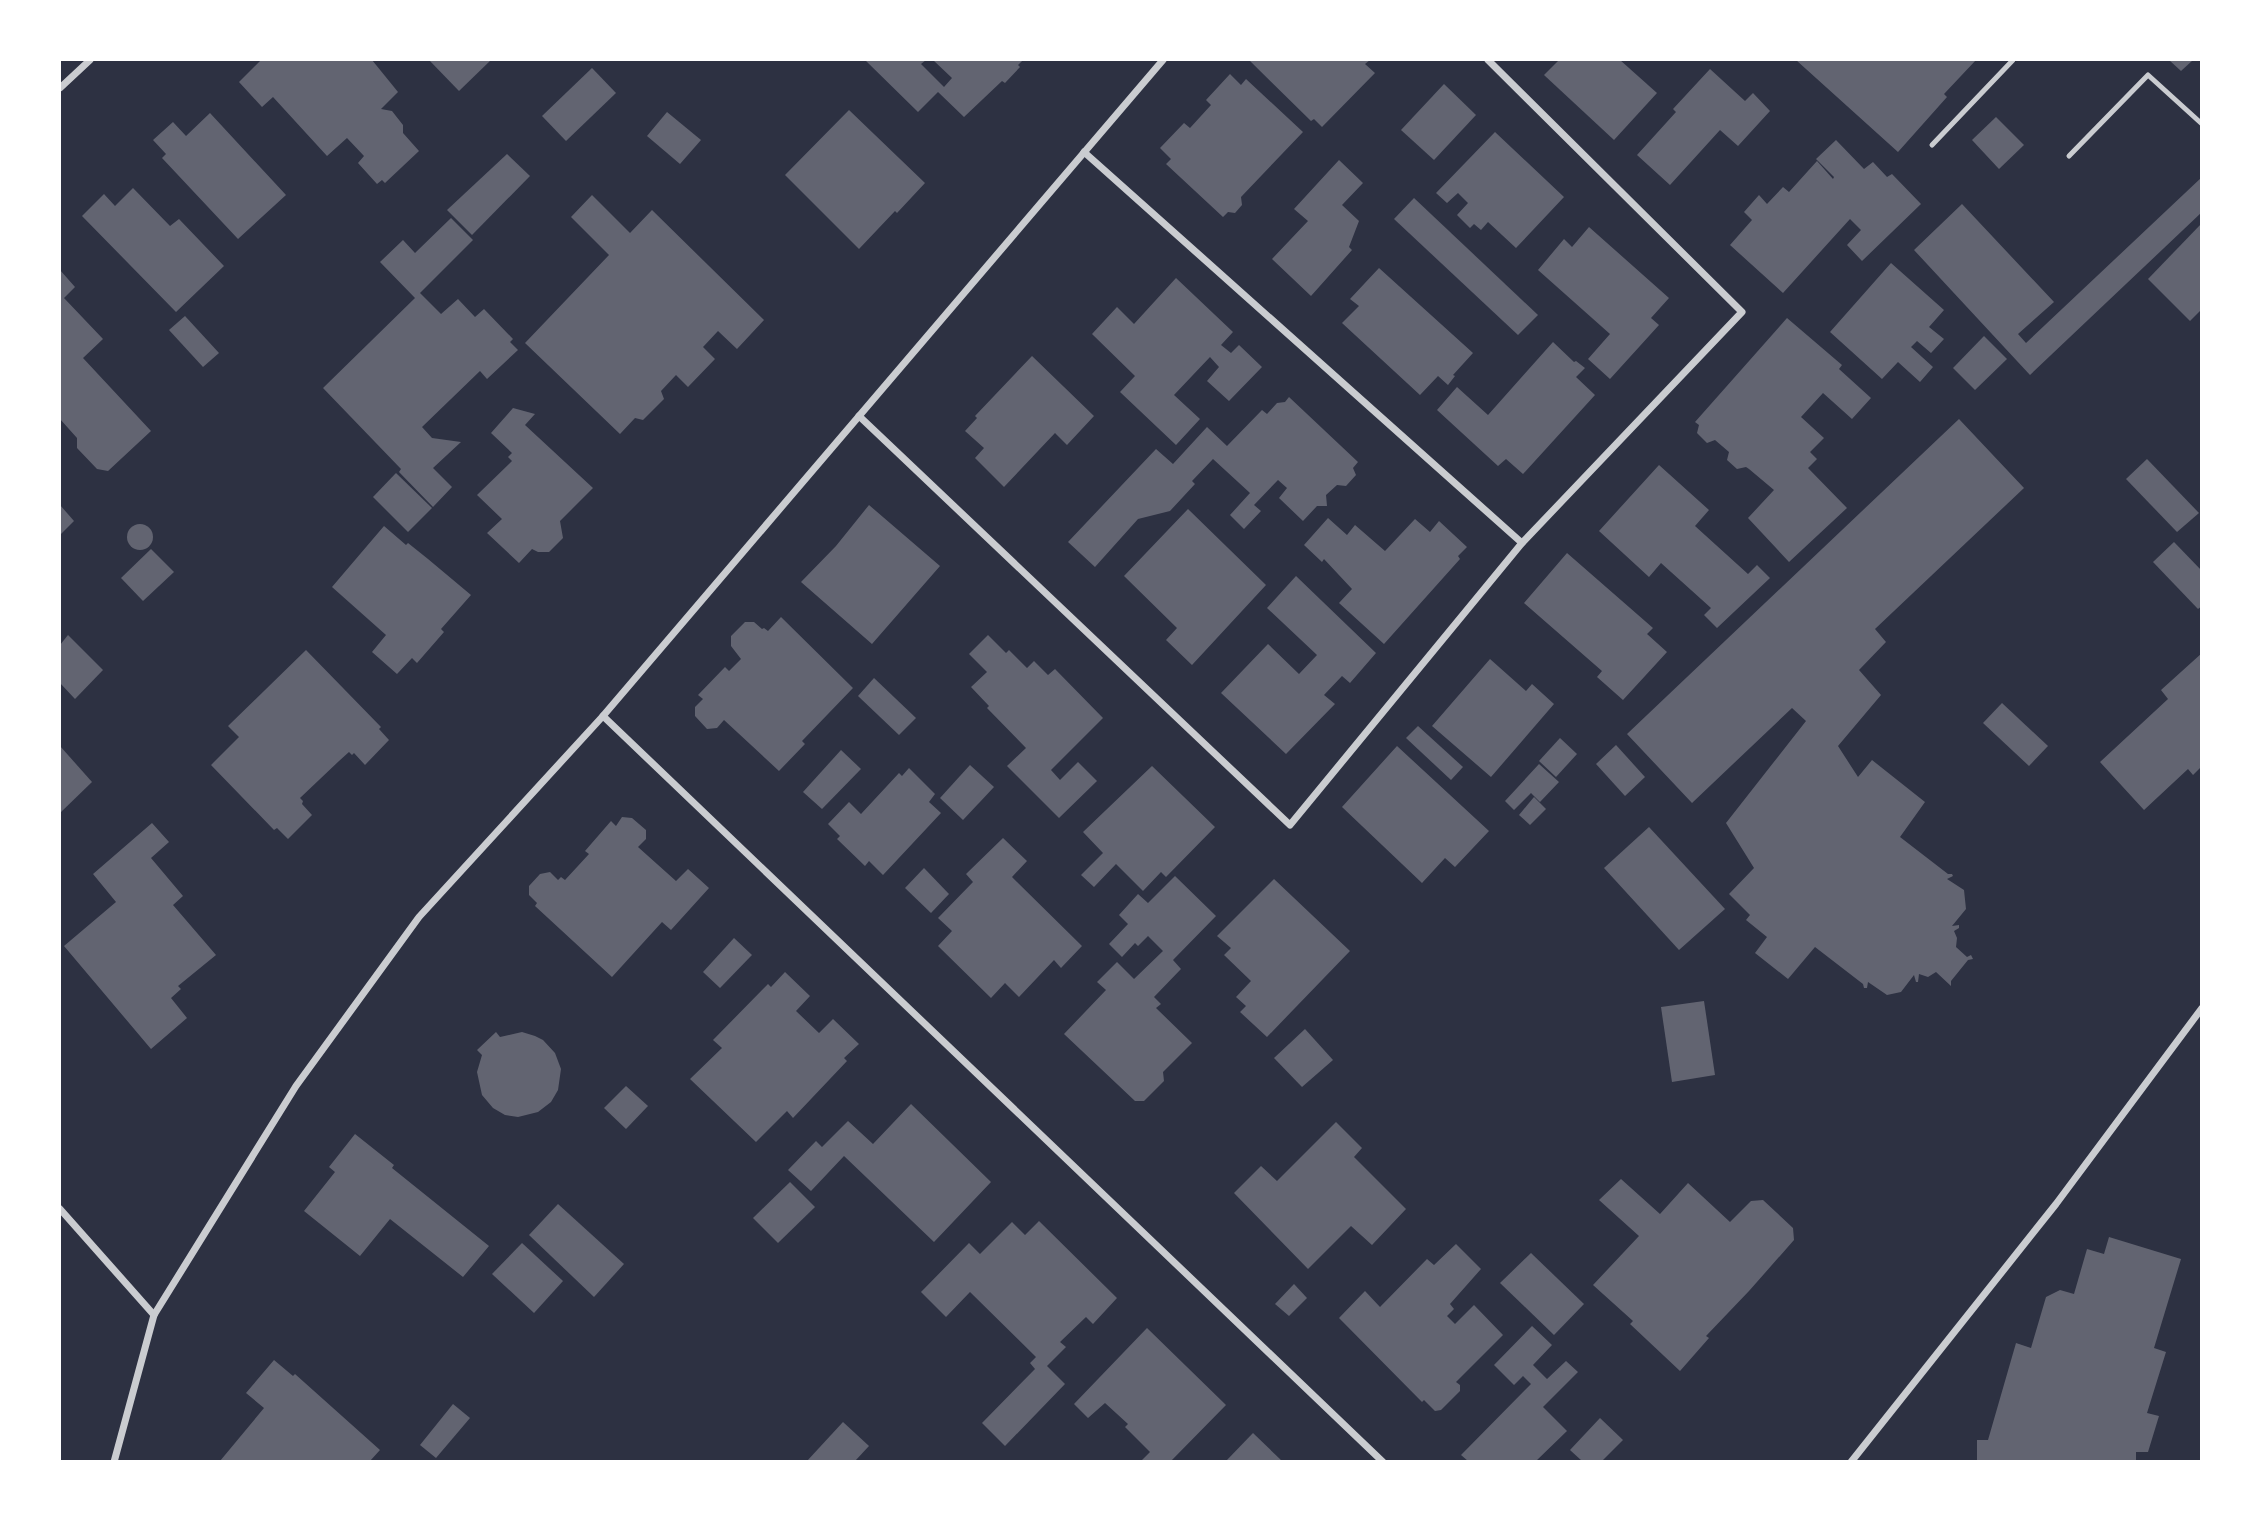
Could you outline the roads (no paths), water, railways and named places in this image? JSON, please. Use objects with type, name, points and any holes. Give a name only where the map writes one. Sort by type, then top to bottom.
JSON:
[{"type":"street","points":[[60,88],[90,60]]},
{"type":"street","points":[[114,1461],[154,1315],[296,1086],[419,917],[603,716],[1163,60]]},
{"type":"street","points":[[859,416],[1290,825],[1522,543],[1742,312],[1488,60]]},
{"type":"street","points":[[1084,152],[1522,543]]},
{"type":"street","points":[[603,716],[1383,1461]]},
{"type":"street","points":[[1851,1461],[2056,1204],[2202,1008]]},
{"type":"street","points":[[60,1209],[154,1315]]},
{"type":"lane","points":[[1932,145],[2013,60]]},
{"type":"lane","points":[[2069,156],[2148,75],[2202,124]]}]
